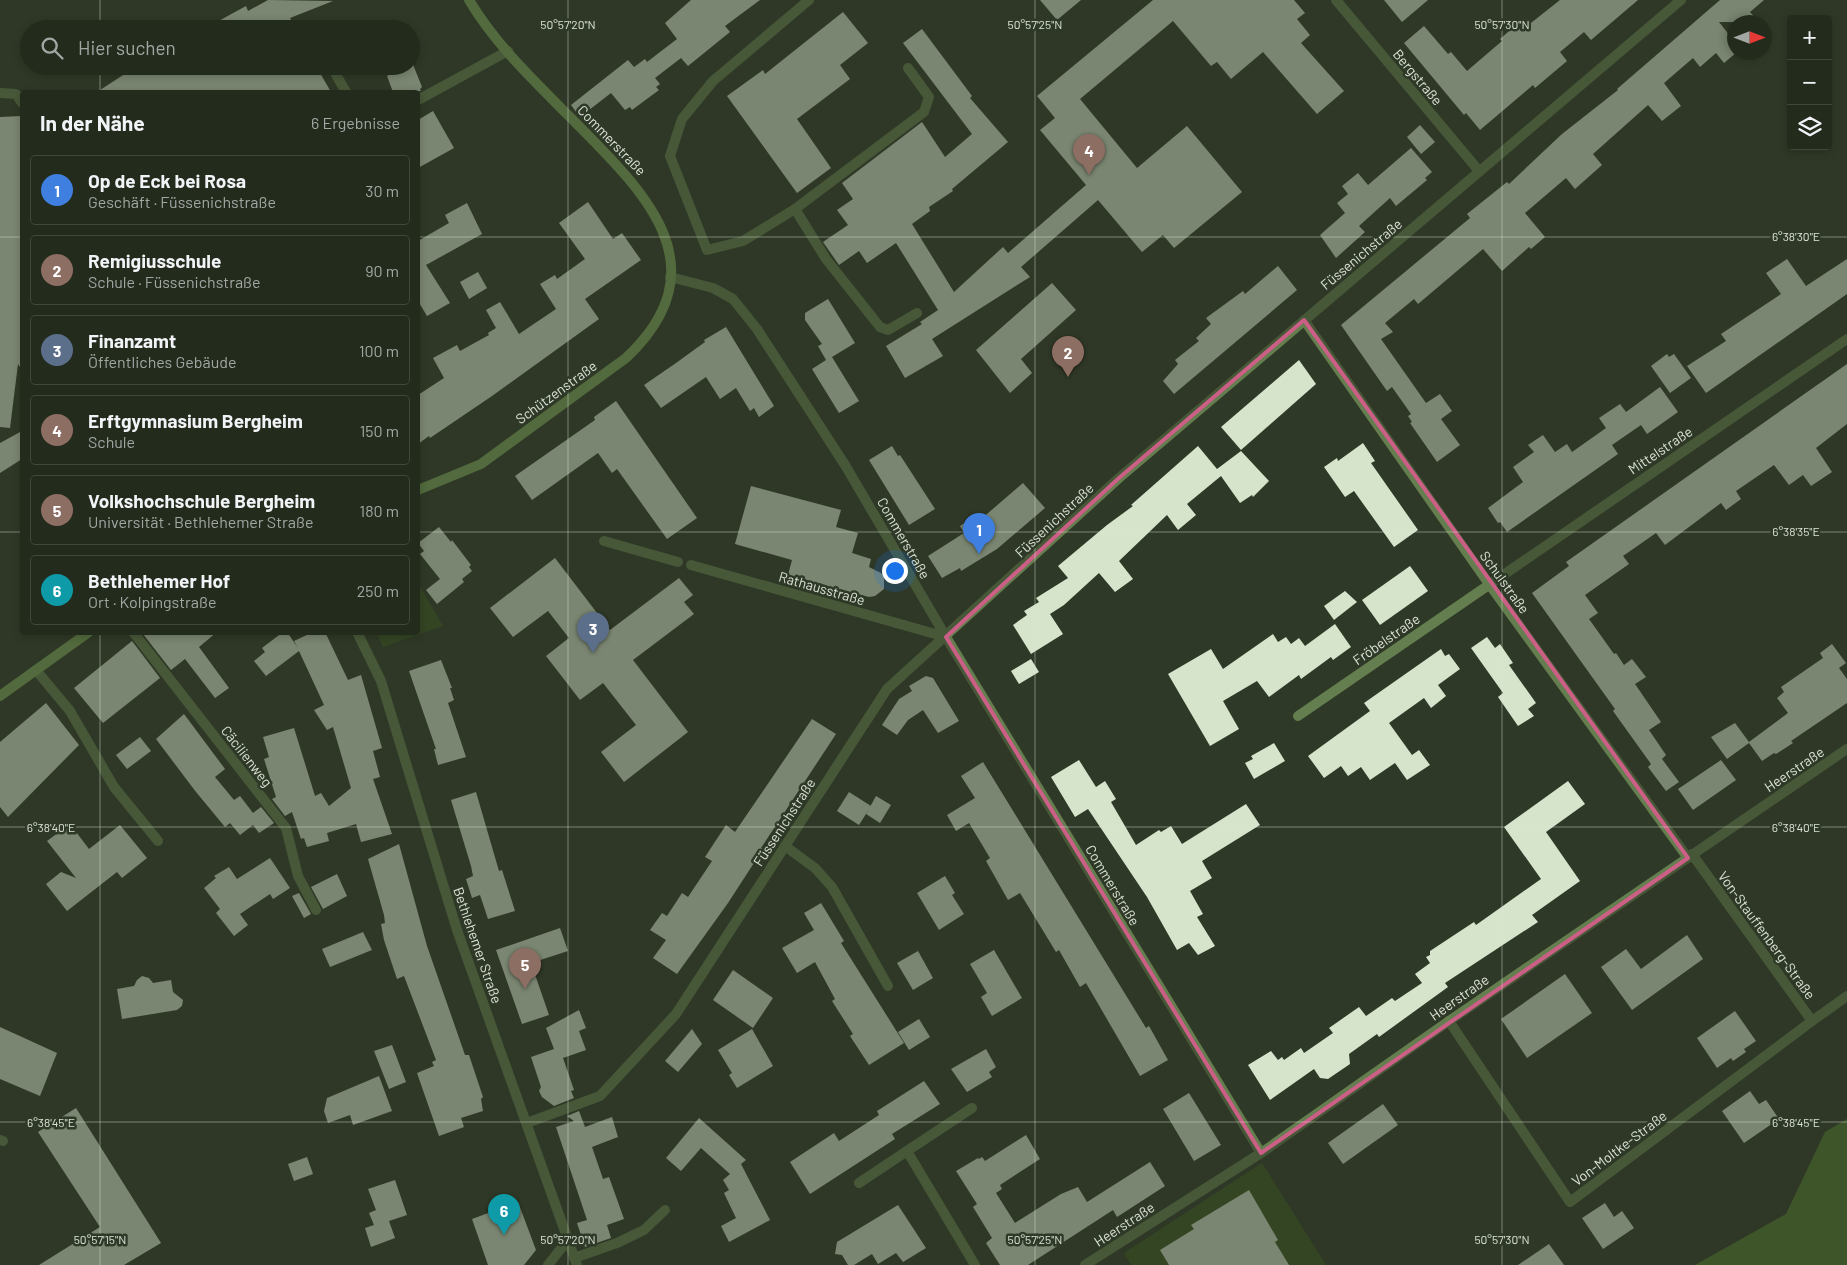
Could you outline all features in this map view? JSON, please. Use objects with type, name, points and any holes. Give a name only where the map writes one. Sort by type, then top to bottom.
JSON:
[{"type":"main road","name":"Commerstraße","points":[[469,0],[508,51],[530,76],[616,161],[641,191],[660,223],[665,237],[670,258],[670,277]]},
{"type":"main road","name":"Schützenstraße","points":[[420,489],[480,464],[626,358],[645,340],[655,325],[666,301],[670,277]]},
{"type":"main road","points":[[0,696],[84,635]]},
{"type":"street","points":[[809,0],[713,81],[682,119],[670,156],[707,250],[743,241],[795,209],[924,112],[930,98],[908,68]]},
{"type":"street","name":"Bergstraße","points":[[1336,0],[1479,172]]},
{"type":"street","name":"Füssenichstraße","points":[[527,1123],[600,1096],[676,1014],[887,689],[1119,478],[1681,0]]},
{"type":"street","points":[[420,99],[508,51]]},
{"type":"street","points":[[336,75],[345,90]]},
{"type":"street","points":[[0,93],[16,94],[20,100]]},
{"type":"street","points":[[795,209],[826,259],[880,328],[888,330],[917,313]]},
{"type":"street","name":"Commerstraße","points":[[670,277],[713,288],[733,299],[757,329],[845,465],[946,637],[1261,1153]]},
{"type":"street","name":"Schulstraße","points":[[1304,320],[1489,584],[1690,856]]},
{"type":"street","name":"Mittelstraße","points":[[1489,584],[1847,339]]},
{"type":"street","points":[[604,541],[678,562]]},
{"type":"street","name":"Rathausstraße","points":[[691,565],[946,637]]},
{"type":"street","name":"Fröbelstraße","points":[[1298,716],[1489,584]]},
{"type":"street","name":"Cäcilienweg","points":[[135,635],[286,828],[298,876],[316,910]]},
{"type":"street","name":"Bethlehemer Straße","points":[[358,635],[381,681],[457,930],[575,1262]]},
{"type":"street","points":[[36,670],[70,711],[114,787],[158,841]]},
{"type":"street","name":"Heerstraße","points":[[1085,1265],[1261,1153],[1449,1021],[1847,749]]},
{"type":"street","points":[[785,846],[815,868],[832,887],[888,986]]},
{"type":"street","name":"Von-Stauffenberg-Straße","points":[[1690,856],[1812,1022],[1847,996]]},
{"type":"street","name":"Von-Moltke-Straße","points":[[1449,1021],[1570,1202],[1812,1022]]},
{"type":"street","points":[[859,1183],[972,1108]]},
{"type":"street","points":[[906,1151],[975,1265]]},
{"type":"street","points":[[575,1262],[644,1230],[665,1210]]},
{"type":"street","points":[[548,1265],[567,1242]]},
{"type":"highlighted area","points":[[1304,320],[1688,858],[1261,1153],[946,637],[1119,478]]},
{"type":"green space","points":[[420,586],[443,626],[420,634]]},
{"type":"green space","points":[[377,635],[417,635],[383,647]]},
{"type":"green space","points":[[1847,1119],[1847,1265],[1695,1265],[1786,1214],[1825,1132]]},
{"type":"green space","points":[[1262,1163],[1326,1265],[1131,1265],[1124,1253]]},
{"type":"building","points":[[268,0],[333,1],[290,18],[291,20],[220,20],[246,6],[248,11]]},
{"type":"building","points":[[691,0],[760,0],[725,26],[730,32],[688,66],[681,58],[655,78],[660,84],[656,87],[659,90],[632,110],[630,107],[625,110],[611,93],[580,117],[571,105],[628,60],[634,67],[645,59],[647,62],[677,39],[665,23]]},
{"type":"building","points":[[1040,0],[1081,0],[1057,20]]},
{"type":"building","points":[[1153,0],[1294,0],[1305,13],[1297,19],[1310,35],[1301,43],[1344,91],[1317,114],[1263,52],[1231,79],[1217,62],[1211,66],[1173,21],[1080,99],[1137,168],[1187,126],[1242,192],[1174,248],[1163,235],[1142,252],[1098,200],[1021,267],[1030,277],[932,339],[943,356],[905,378],[886,346],[922,324],[920,322],[938,310],[896,243],[867,263],[859,251],[839,265],[823,242],[848,225],[837,210],[853,199],[842,183],[922,122],[945,157],[972,134],[903,43],[922,29],[972,96],[970,98],[1008,142],[952,189],[953,191],[929,207],[930,211],[912,224],[954,292],[1003,247],[1008,253],[1086,185],[1040,130],[1055,118],[1037,96]]},
{"type":"building","points":[[1384,0],[1428,0],[1402,22]]},
{"type":"building","points":[[1560,0],[1638,0],[1591,40],[1584,32],[1560,52],[1567,61],[1535,88],[1533,85],[1480,130],[1466,113],[1464,115],[1404,43],[1424,26],[1448,54],[1451,52],[1467,71],[1502,41],[1500,39],[1516,25],[1521,31]]},
{"type":"building","points":[[1720,0],[1764,0],[1750,12],[1753,15],[1727,15],[1727,22],[1719,22],[1727,32],[1728,60],[1724,63],[1716,53],[1700,67],[1693,58],[1664,83],[1681,106],[1662,121],[1648,105],[1593,154],[1602,165],[1575,189],[1566,178],[1525,213],[1545,237],[1531,249],[1529,247],[1502,271],[1483,249],[1418,304],[1414,299],[1385,323],[1393,332],[1381,339],[1426,403],[1440,394],[1452,411],[1441,419],[1460,445],[1437,462],[1410,423],[1412,422],[1408,416],[1411,414],[1392,387],[1387,391],[1341,325],[1470,218],[1467,214],[1507,182],[1509,184],[1562,134]]},
{"type":"building","points":[[843,12],[868,43],[840,65],[850,79],[797,119],[831,168],[797,193],[727,96],[763,70],[765,74]]},
{"type":"building","points":[[123,75],[321,75],[330,90],[100,90]]},
{"type":"building","points":[[417,75],[422,87],[421,91],[392,90],[387,76]]},
{"type":"building","points":[[433,111],[454,148],[420,167],[420,119]]},
{"type":"building","points":[[20,116],[20,367],[18,364],[10,428],[0,427],[0,117]]},
{"type":"building","points":[[1420,125],[1435,142],[1421,154],[1407,137]]},
{"type":"building","points":[[1411,148],[1432,172],[1425,178],[1427,180],[1396,206],[1390,198],[1359,226],[1365,232],[1336,258],[1320,235],[1345,213],[1337,203],[1348,194],[1342,186],[1358,173],[1368,185]]},
{"type":"building","points":[[588,202],[613,239],[622,233],[641,260],[585,299],[599,319],[492,396],[430,438],[429,436],[420,443],[420,394],[444,378],[433,358],[457,345],[460,351],[489,335],[488,333],[496,328],[486,310],[500,302],[519,334],[556,309],[540,284],[555,275],[557,279],[585,259],[559,223]]},
{"type":"building","points":[[467,203],[482,234],[426,265],[450,303],[427,316],[420,304],[420,240],[449,223],[445,215]]},
{"type":"building","points":[[1787,259],[1806,286],[1847,259],[1847,294],[1706,393],[1687,366],[1726,341],[1721,334],[1781,294],[1766,273]]},
{"type":"building","points":[[1278,266],[1297,290],[1174,394],[1163,381],[1178,364],[1175,360],[1199,341],[1196,338],[1211,324],[1206,318],[1243,291],[1245,294]]},
{"type":"building","points":[[478,272],[487,288],[469,299],[460,282]]},
{"type":"building","points":[[1052,283],[1076,310],[1021,359],[1032,373],[1010,393],[976,350]]},
{"type":"building","points":[[828,299],[855,343],[832,357],[859,401],[839,413],[812,369],[826,360],[818,346],[822,344],[805,320],[805,313]]},
{"type":"building","points":[[726,327],[774,406],[759,417],[754,408],[750,411],[736,388],[720,399],[706,377],[661,408],[644,385],[705,342],[704,340]]},
{"type":"building","points":[[1667,354],[1669,357],[1674,354],[1691,378],[1670,393],[1651,366]]},
{"type":"building","points":[[1299,360],[1316,384],[1241,450],[1221,427]]},
{"type":"building","points":[[1847,364],[1847,424],[1816,448],[1832,472],[1811,486],[1803,475],[1789,485],[1774,465],[1736,491],[1741,499],[1726,510],[1721,503],[1665,545],[1656,533],[1623,556],[1629,564],[1585,595],[1598,613],[1589,619],[1614,654],[1616,653],[1624,665],[1632,659],[1646,677],[1635,684],[1661,722],[1649,730],[1666,755],[1662,759],[1679,782],[1666,791],[1648,767],[1651,764],[1613,711],[1615,709],[1532,593],[1569,566],[1566,562]]},
{"type":"building","points":[[1660,387],[1678,412],[1647,434],[1641,425],[1612,445],[1618,454],[1507,532],[1500,522],[1498,523],[1488,508],[1523,482],[1513,467],[1534,452],[1528,445],[1543,435],[1555,452],[1567,444],[1572,452],[1606,428],[1599,418],[1620,404],[1626,412]]},
{"type":"building","points":[[616,401],[697,518],[667,539],[617,469],[612,473],[598,453],[532,500],[515,476],[595,420],[594,417]]},
{"type":"building","points":[[20,432],[20,460],[0,473],[0,443]]},
{"type":"building","points":[[1363,443],[1375,461],[1371,463],[1418,530],[1394,547],[1354,491],[1345,497],[1324,467],[1337,458],[1338,461]]},
{"type":"building","points":[[892,446],[898,456],[900,455],[935,509],[909,525],[869,460]]},
{"type":"building","points":[[1198,446],[1217,469],[1241,451],[1269,481],[1253,497],[1252,495],[1240,503],[1221,476],[1187,504],[1196,515],[1178,530],[1167,515],[1119,561],[1133,579],[1115,592],[1099,573],[1064,605],[1050,614],[1063,634],[1031,654],[1013,625],[1027,615],[1024,611],[1039,602],[1036,598],[1068,578],[1058,566],[1133,506],[1131,505]]},
{"type":"building","points":[[1023,483],[1045,508],[997,549],[961,571],[960,568],[942,578],[928,556],[964,533],[960,526],[976,515],[980,520]]},
{"type":"building","points":[[751,486],[841,510],[836,527],[858,533],[852,553],[871,559],[869,567],[881,573],[884,578],[884,589],[875,596],[869,597],[788,575],[792,560],[735,544]]},
{"type":"building","points":[[439,527],[451,542],[452,540],[471,565],[469,567],[472,571],[462,579],[464,582],[437,604],[426,590],[440,579],[420,554],[424,551],[420,546],[420,541]]},
{"type":"building","points":[[555,558],[610,630],[679,578],[693,595],[684,602],[694,614],[633,660],[688,732],[624,782],[601,752],[636,725],[603,683],[580,700],[546,656],[569,638],[548,611],[513,637],[490,608]]},
{"type":"building","points":[[1410,566],[1428,591],[1380,625],[1362,600]]},
{"type":"building","points":[[1345,591],[1357,602],[1334,620],[1324,606]]},
{"type":"building","points":[[1335,624],[1351,647],[1333,660],[1331,657],[1301,679],[1299,675],[1269,697],[1257,681],[1223,701],[1239,729],[1210,746],[1168,674],[1211,649],[1223,669],[1273,634],[1278,642],[1286,637],[1291,644],[1299,638],[1305,646]]},
{"type":"building","points":[[144,635],[213,635],[199,647],[229,688],[215,698],[185,659],[171,670]]},
{"type":"building","points":[[279,635],[289,635],[298,648],[294,641],[307,635],[326,635],[348,680],[361,675],[382,748],[373,751],[380,777],[373,779],[392,834],[361,842],[356,824],[327,833],[329,841],[307,847],[304,838],[301,839],[292,812],[285,816],[272,799],[276,797],[264,759],[269,757],[263,737],[294,728],[315,796],[321,793],[329,806],[351,788],[333,727],[327,730],[314,710],[324,705],[299,651],[266,676],[254,661],[265,652],[262,648]]},
{"type":"building","points":[[1487,637],[1495,648],[1500,644],[1513,663],[1509,665],[1536,703],[1528,709],[1534,716],[1518,726],[1498,697],[1503,693],[1471,648]]},
{"type":"building","points":[[132,641],[160,678],[103,723],[74,688]]},
{"type":"building","points":[[1832,644],[1846,663],[1839,668],[1847,679],[1847,703],[1791,741],[1793,743],[1762,761],[1749,743],[1727,759],[1711,737],[1735,723],[1749,742],[1788,713],[1777,698],[1784,692],[1781,687],[1823,658],[1820,653]]},
{"type":"building","points":[[1441,649],[1445,656],[1449,654],[1460,669],[1438,685],[1446,696],[1431,708],[1424,698],[1389,723],[1412,755],[1419,750],[1430,765],[1407,780],[1395,763],[1370,780],[1361,767],[1348,776],[1341,766],[1324,778],[1308,756],[1370,711],[1364,703]]},
{"type":"building","points":[[1031,659],[1039,672],[1019,684],[1011,671]]},
{"type":"building","points":[[441,660],[452,688],[450,688],[454,700],[448,703],[466,757],[438,765],[434,749],[436,749],[409,671]]},
{"type":"building","points":[[926,676],[933,678],[959,721],[938,733],[923,710],[908,720],[897,735],[882,725],[899,699],[912,691],[909,686]]},
{"type":"building","points":[[46,703],[79,745],[8,817],[0,807],[0,742]]},
{"type":"building","points":[[184,714],[225,769],[215,777],[234,800],[240,796],[253,813],[261,807],[274,823],[259,833],[253,825],[240,835],[230,823],[225,827],[196,792],[156,739]]},
{"type":"building","points":[[812,719],[836,734],[761,848],[763,849],[728,903],[677,974],[653,958],[666,940],[650,930],[662,913],[667,916],[682,893],[688,897],[712,861],[705,857],[726,825],[735,832]]},
{"type":"building","points":[[140,737],[151,751],[127,769],[116,755]]},
{"type":"building","points":[[1274,743],[1285,761],[1254,779],[1245,763],[1253,759],[1251,756]]},
{"type":"building","points":[[1079,760],[1096,787],[1105,781],[1116,799],[1111,802],[1136,845],[1159,830],[1161,832],[1171,826],[1182,844],[1246,804],[1260,825],[1202,861],[1212,878],[1190,891],[1203,914],[1197,917],[1215,946],[1198,955],[1189,943],[1177,950],[1147,897],[1088,809],[1075,817],[1051,777]]},
{"type":"building","points":[[1721,760],[1736,780],[1693,810],[1678,789]]},
{"type":"building","points":[[983,762],[1146,1028],[1149,1026],[1168,1060],[1140,1076],[1086,983],[1080,987],[1059,950],[1056,952],[1020,893],[1008,900],[986,861],[990,858],[969,823],[956,831],[947,815],[975,798],[961,776]]},
{"type":"building","points":[[1568,781],[1585,804],[1546,832],[1580,881],[1532,915],[1538,922],[1445,983],[1448,987],[1379,1037],[1377,1034],[1349,1054],[1350,1064],[1328,1079],[1320,1078],[1314,1069],[1270,1100],[1248,1065],[1271,1051],[1278,1060],[1282,1057],[1284,1060],[1301,1048],[1304,1053],[1333,1033],[1329,1028],[1359,1007],[1366,1016],[1392,998],[1395,1001],[1422,983],[1415,974],[1430,963],[1426,957],[1430,955],[1430,951],[1474,922],[1476,925],[1541,879],[1504,827]]},
{"type":"building","points":[[476,792],[499,871],[502,870],[515,911],[488,919],[480,895],[472,898],[466,879],[473,876],[451,800]]},
{"type":"building","points":[[849,792],[871,806],[859,825],[837,811]]},
{"type":"building","points":[[876,796],[891,805],[880,823],[866,814]]},
{"type":"building","points":[[70,824],[89,849],[120,825],[147,858],[122,878],[117,872],[67,911],[46,884],[61,872],[76,878],[47,841]]},
{"type":"building","points":[[399,844],[427,946],[465,1055],[469,1055],[483,1097],[481,1099],[483,1111],[461,1118],[464,1127],[439,1136],[417,1073],[434,1066],[432,1062],[436,1060],[404,976],[397,979],[384,940],[381,924],[385,923],[384,915],[368,859]]},
{"type":"building","points":[[270,858],[290,888],[273,899],[270,894],[240,914],[248,925],[234,936],[216,913],[220,909],[204,888],[216,878],[214,876],[229,867],[237,879]]},
{"type":"building","points":[[337,874],[347,896],[323,909],[311,887]]},
{"type":"building","points":[[945,876],[955,893],[952,895],[964,914],[939,930],[917,893]]},
{"type":"building","points":[[299,893],[311,914],[304,918],[292,896]]},
{"type":"building","points":[[821,903],[844,941],[841,943],[904,1043],[869,1065],[850,1036],[853,1034],[832,1001],[835,999],[815,962],[797,973],[782,948],[814,930],[804,913]]},
{"type":"building","points":[[560,928],[568,951],[531,963],[549,1015],[522,1024],[496,950]]},
{"type":"building","points":[[363,932],[372,950],[330,967],[322,949]]},
{"type":"building","points":[[1687,935],[1703,959],[1632,1010],[1601,967],[1626,949],[1641,969]]},
{"type":"building","points":[[994,950],[1022,998],[992,1016],[981,997],[987,993],[970,964]]},
{"type":"building","points":[[918,951],[933,978],[913,990],[897,963]]},
{"type":"building","points":[[733,970],[773,998],[753,1028],[713,1000]]},
{"type":"building","points":[[1565,974],[1592,1013],[1527,1058],[1501,1019]]},
{"type":"building","points":[[142,976],[149,978],[153,983],[171,980],[173,992],[183,1000],[182,1006],[177,1010],[122,1019],[117,989],[134,986]]},
{"type":"building","points":[[579,1010],[586,1028],[579,1031],[586,1050],[563,1058],[574,1090],[571,1091],[574,1098],[554,1106],[542,1097],[539,1091],[541,1087],[531,1057],[554,1049],[546,1028]]},
{"type":"building","points":[[1735,1011],[1756,1041],[1744,1049],[1746,1052],[1733,1061],[1731,1058],[1717,1068],[1697,1038]]},
{"type":"building","points":[[919,1019],[930,1037],[909,1050],[898,1032]]},
{"type":"building","points":[[0,1027],[57,1053],[40,1096],[0,1079]]},
{"type":"building","points":[[692,1029],[702,1044],[678,1072],[665,1061]]},
{"type":"building","points":[[752,1029],[773,1066],[737,1088],[729,1075],[732,1073],[718,1050]]},
{"type":"building","points":[[392,1045],[406,1082],[389,1089],[374,1051]]},
{"type":"building","points":[[986,1049],[996,1067],[989,1072],[992,1077],[967,1092],[951,1069]]},
{"type":"building","points":[[379,1076],[392,1111],[353,1125],[350,1115],[328,1123],[324,1111],[327,1098]]},
{"type":"building","points":[[924,1081],[940,1104],[892,1134],[895,1139],[810,1194],[790,1162],[834,1133],[839,1141],[879,1115],[877,1111]]},
{"type":"building","points":[[1750,1091],[1759,1104],[1766,1100],[1779,1119],[1744,1143],[1722,1111]]},
{"type":"building","points":[[1189,1093],[1221,1145],[1194,1161],[1163,1109]]},
{"type":"building","points":[[1383,1104],[1398,1125],[1343,1164],[1328,1143]]},
{"type":"building","points":[[76,1108],[161,1243],[124,1265],[39,1265],[100,1227],[38,1132]]},
{"type":"building","points":[[579,1111],[585,1127],[612,1117],[618,1137],[592,1147],[603,1179],[609,1177],[624,1219],[607,1225],[611,1238],[585,1247],[577,1223],[587,1220],[556,1127],[574,1121],[567,1116]]},
{"type":"building","points":[[699,1118],[746,1160],[741,1164],[770,1220],[729,1242],[721,1226],[736,1218],[724,1193],[729,1190],[723,1180],[730,1174],[701,1148],[681,1171],[666,1158]]},
{"type":"building","points":[[1026,1135],[1040,1159],[1000,1185],[1002,1189],[996,1193],[1015,1223],[1061,1194],[1078,1187],[1087,1202],[1150,1162],[1165,1186],[1117,1217],[1113,1210],[1028,1265],[1000,1265],[986,1243],[992,1238],[973,1207],[977,1204],[956,1171],[978,1158],[982,1157],[985,1161]]},
{"type":"building","points":[[307,1157],[313,1174],[294,1181],[288,1164]]},
{"type":"building","points":[[395,1180],[407,1215],[389,1221],[395,1238],[371,1247],[365,1228],[374,1225],[369,1213],[376,1210],[368,1189]]},
{"type":"building","points":[[1249,1190],[1278,1240],[1275,1242],[1289,1265],[1169,1265],[1160,1250],[1194,1229],[1191,1225]]},
{"type":"building","points":[[518,1202],[536,1250],[524,1265],[488,1265],[472,1219]]},
{"type":"building","points":[[1605,1203],[1614,1217],[1622,1211],[1634,1228],[1603,1249],[1582,1218]]},
{"type":"building","points":[[898,1205],[926,1248],[903,1262],[896,1253],[878,1264],[872,1254],[854,1265],[848,1265],[842,1255],[835,1254],[837,1242]]},
{"type":"building","points":[[1549,1244],[1564,1265],[1518,1265]]},
{"type":"place","name":"Erftgymnasium Bergheim","points":[[1089,175]]},
{"type":"place","name":"Remigiusschule","points":[[1068,377]]},
{"type":"place","name":"Op de Eck bei Rosa","points":[[979,554]]},
{"type":"place","name":"Finanzamt","points":[[593,653]]},
{"type":"place","name":"Volkshochschule Bergheim","points":[[525,989]]},
{"type":"place","name":"Bethlehemer Hof","points":[[504,1235]]}]
